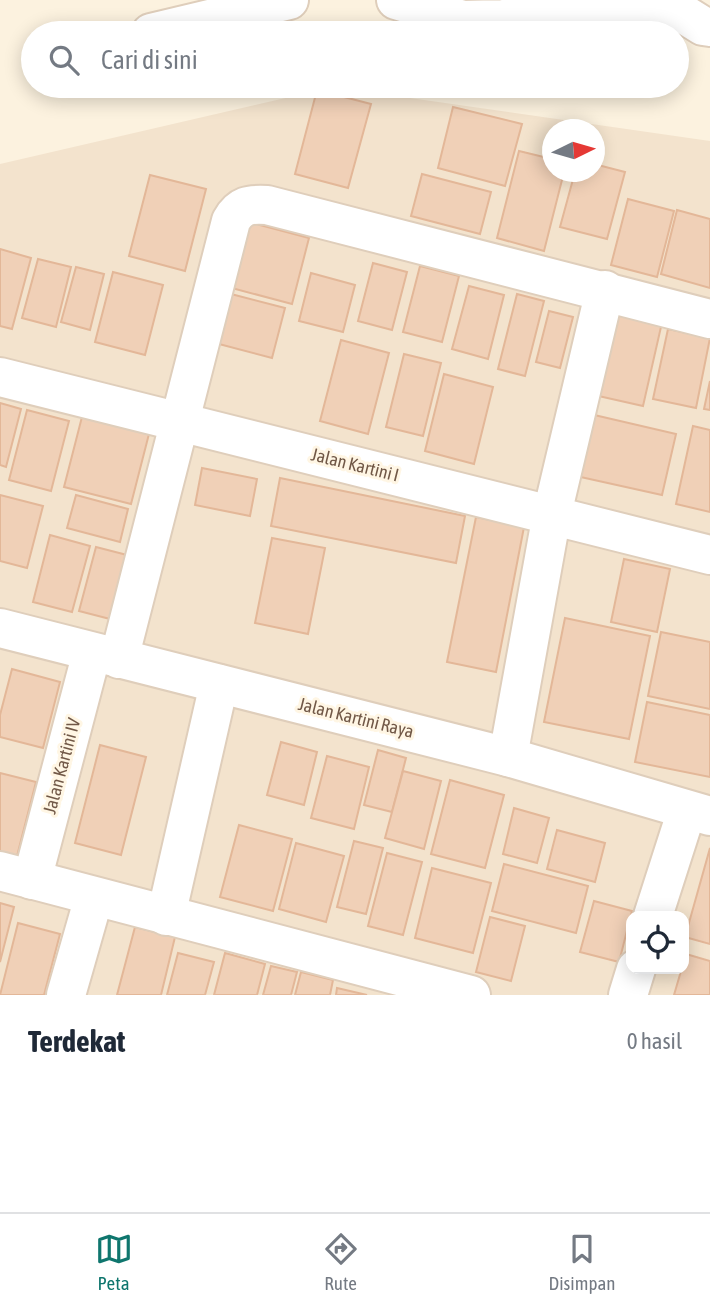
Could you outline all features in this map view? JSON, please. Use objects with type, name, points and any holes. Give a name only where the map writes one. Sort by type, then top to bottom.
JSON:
[{"type":"street","points":[[201,21],[289,0]]},
{"type":"street","points":[[397,0],[464,20],[504,19],[552,8],[675,4],[703,26],[710,27]]},
{"type":"street","name":"Jalan Kartini IV","points":[[16,876],[105,656],[180,420],[231,221],[237,210],[245,205],[267,205],[604,290]]},
{"type":"street","points":[[508,757],[552,514],[604,290],[710,319]]},
{"type":"street","name":"Jalan Kartini I","points":[[0,377],[710,555]]},
{"type":"street","name":"Jalan Kartini Raya","points":[[0,628],[508,757],[699,813]]},
{"type":"street","points":[[166,916],[219,684]]},
{"type":"street","points":[[655,911],[699,813]]},
{"type":"street","points":[[16,876],[471,995]]},
{"type":"street","points":[[66,995],[94,897]]},
{"type":"street","points":[[628,995],[634,974]]},
{"type":"shaded area","points":[[285,98],[410,98],[556,119],[542,119],[542,182],[605,182],[605,126],[710,141],[710,995],[0,995],[0,164]]},
{"type":"building","points":[[315,98],[348,98],[371,104],[348,188],[295,174]]},
{"type":"building","points":[[453,107],[522,124],[505,186],[438,168]]},
{"type":"building","points":[[519,151],[542,157],[542,182],[561,182],[544,251],[497,238]]},
{"type":"building","points":[[605,167],[625,172],[607,239],[560,227],[572,182],[605,182]]},
{"type":"building","points":[[422,174],[491,192],[480,234],[411,216]]},
{"type":"building","points":[[150,175],[206,189],[185,271],[129,256]]},
{"type":"building","points":[[628,199],[674,211],[657,277],[611,265]]},
{"type":"building","points":[[677,210],[710,219],[710,288],[661,274]]},
{"type":"building","points":[[245,221],[309,238],[292,304],[228,287]]},
{"type":"building","points":[[0,249],[31,258],[12,329],[0,326]]},
{"type":"building","points":[[38,259],[71,267],[56,327],[22,318]]},
{"type":"building","points":[[373,263],[407,272],[392,330],[358,321]]},
{"type":"building","points":[[420,266],[459,276],[442,342],[403,332]]},
{"type":"building","points":[[76,267],[104,274],[90,330],[61,322]]},
{"type":"building","points":[[113,272],[163,285],[145,355],[95,342]]},
{"type":"building","points":[[311,273],[355,285],[343,332],[299,321]]},
{"type":"building","points":[[469,286],[504,295],[488,359],[452,349]]},
{"type":"building","points":[[231,294],[285,308],[272,358],[219,344]]},
{"type":"building","points":[[517,294],[544,301],[525,376],[498,369]]},
{"type":"building","points":[[613,307],[663,318],[643,406],[594,395]]},
{"type":"building","points":[[549,311],[573,317],[560,368],[536,362]]},
{"type":"building","points":[[668,329],[710,338],[696,408],[653,399]]},
{"type":"building","points":[[341,340],[389,353],[368,434],[320,421]]},
{"type":"building","points":[[404,354],[441,363],[423,436],[386,427]]},
{"type":"building","points":[[444,374],[493,387],[474,464],[425,451]]},
{"type":"building","points":[[710,381],[710,410],[704,409]]},
{"type":"building","points":[[0,403],[21,409],[6,467],[0,465]]},
{"type":"building","points":[[27,410],[69,421],[51,491],[9,480]]},
{"type":"building","points":[[83,413],[150,430],[131,504],[64,487]]},
{"type":"building","points":[[590,414],[676,434],[662,495],[576,476]]},
{"type":"building","points":[[693,426],[710,430],[710,512],[676,504]]},
{"type":"building","points":[[202,468],[257,479],[250,516],[195,505]]},
{"type":"building","points":[[280,478],[465,516],[456,563],[271,526]]},
{"type":"building","points":[[0,495],[43,506],[27,568],[0,561]]},
{"type":"building","points":[[76,495],[128,509],[120,542],[67,528]]},
{"type":"building","points":[[476,517],[524,527],[496,672],[447,662]]},
{"type":"building","points":[[50,535],[90,546],[72,612],[33,602]]},
{"type":"building","points":[[272,538],[325,548],[308,634],[255,623]]},
{"type":"building","points":[[96,547],[127,555],[110,619],[79,611]]},
{"type":"building","points":[[624,559],[670,569],[657,632],[611,622]]},
{"type":"building","points":[[565,618],[650,636],[629,739],[544,722]]},
{"type":"building","points":[[661,632],[710,642],[710,709],[648,696]]},
{"type":"building","points":[[12,669],[60,682],[43,748],[0,737],[0,715]]},
{"type":"building","points":[[647,702],[710,715],[710,777],[635,762]]},
{"type":"building","points":[[281,742],[317,752],[304,805],[267,795]]},
{"type":"building","points":[[100,745],[146,757],[121,855],[75,843]]},
{"type":"building","points":[[378,750],[406,758],[392,812],[364,805]]},
{"type":"building","points":[[327,756],[369,767],[354,829],[311,818]]},
{"type":"building","points":[[403,771],[441,781],[424,849],[385,838]]},
{"type":"building","points":[[0,773],[36,782],[16,860],[0,856]]},
{"type":"building","points":[[450,780],[504,795],[485,868],[431,854]]},
{"type":"building","points":[[514,808],[549,818],[537,863],[503,854]]},
{"type":"building","points":[[239,825],[292,839],[273,911],[220,897]]},
{"type":"building","points":[[557,830],[605,843],[595,882],[547,869]]},
{"type":"building","points":[[354,841],[383,848],[366,914],[337,907]]},
{"type":"building","points":[[296,843],[344,856],[326,922],[279,909]]},
{"type":"building","points":[[710,848],[710,944],[689,938],[689,923]]},
{"type":"building","points":[[387,853],[422,862],[403,935],[368,926]]},
{"type":"building","points":[[504,864],[588,886],[576,933],[492,911]]},
{"type":"building","points":[[432,868],[491,883],[473,953],[415,938]]},
{"type":"building","points":[[594,901],[632,911],[626,911],[626,935],[619,962],[580,952]]},
{"type":"building","points":[[0,903],[14,907],[0,962]]},
{"type":"building","points":[[490,917],[525,926],[511,981],[476,972]]},
{"type":"building","points":[[18,923],[60,934],[44,995],[0,995]]},
{"type":"building","points":[[135,927],[175,937],[161,995],[117,995]]},
{"type":"building","points":[[178,953],[214,962],[205,995],[167,995]]},
{"type":"building","points":[[225,953],[265,964],[257,995],[214,995]]},
{"type":"building","points":[[689,955],[710,961],[710,995],[674,995],[680,974],[689,974]]},
{"type":"building","points":[[271,966],[297,972],[291,995],[263,995]]},
{"type":"building","points":[[301,972],[333,980],[330,995],[295,995]]},
{"type":"building","points":[[337,988],[367,995],[336,995]]}]
